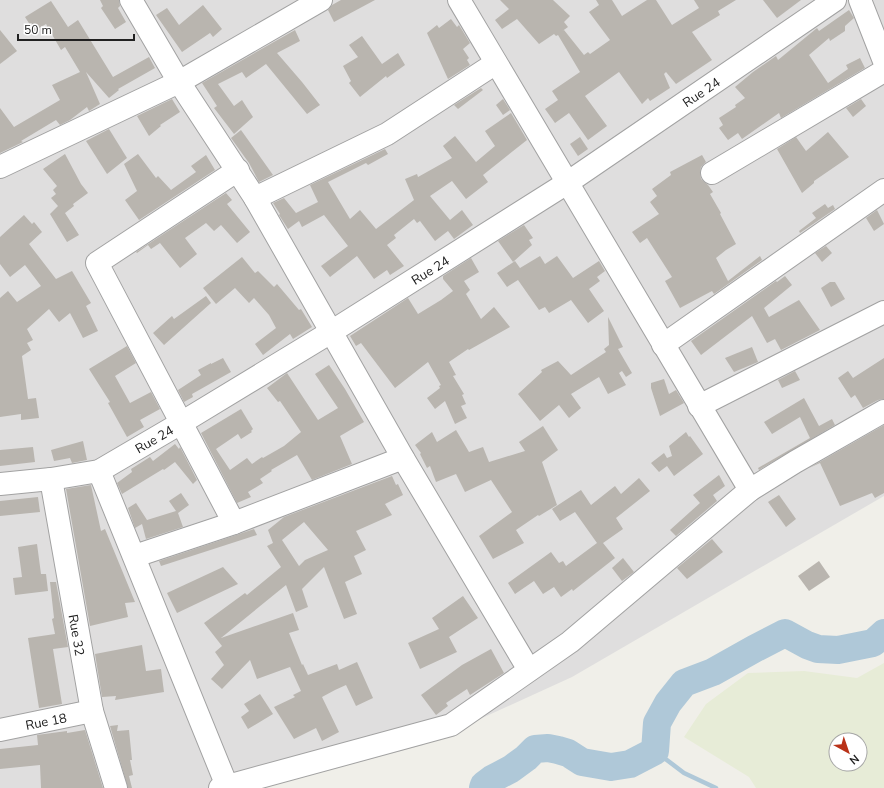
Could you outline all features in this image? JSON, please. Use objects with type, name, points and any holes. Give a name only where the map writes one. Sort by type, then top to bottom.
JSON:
[{"type":"street","points":[[131,0],[179,82],[255,198],[403,458],[529,670]]},
{"type":"street","points":[[0,167],[179,82],[321,0]]},
{"type":"street","points":[[459,0],[750,490]]},
{"type":"street","name":"Rue 24","points":[[0,484],[50,479],[99,470],[181,424],[331,332],[567,183],[835,0]]},
{"type":"street","points":[[860,0],[884,61]]},
{"type":"street","points":[[255,198],[387,134],[496,63]]},
{"type":"street","points":[[712,173],[884,71]]},
{"type":"street","points":[[234,523],[97,263],[238,170]]},
{"type":"street","points":[[663,345],[884,190]]},
{"type":"street","points":[[699,406],[884,312]]},
{"type":"street","points":[[99,470],[135,556],[224,787],[451,725],[570,642],[750,490],[795,462],[884,411]]},
{"type":"street","points":[[135,556],[234,523],[403,458]]},
{"type":"street","name":"Rue 32","points":[[50,479],[92,711],[116,788]]},
{"type":"street","name":"Rue 18","points":[[0,730],[92,711]]},
{"type":"shaded area","points":[[0,0],[884,0],[884,496],[572,677],[423,745],[262,788],[0,788]]},
{"type":"green space","points":[[884,663],[884,788],[756,788],[749,777],[684,737],[706,704],[748,673],[804,671],[857,678]]},
{"type":"building","points":[[100,0],[119,0],[120,6],[118,8],[126,22],[115,29],[101,8],[103,6]]},
{"type":"building","points":[[341,0],[375,0],[334,22],[328,10],[332,5]]},
{"type":"building","points":[[500,0],[553,0],[570,16],[564,22],[568,27],[561,32],[564,30],[584,55],[588,52],[590,54],[610,40],[589,12],[599,5],[596,0],[612,0],[622,16],[647,0],[656,0],[672,25],[699,8],[694,0],[736,0],[718,11],[720,15],[692,32],[712,60],[676,84],[666,72],[664,74],[670,88],[650,101],[648,98],[642,104],[619,72],[585,96],[607,126],[588,140],[569,113],[555,123],[545,109],[558,100],[552,91],[580,72],[558,35],[556,36],[554,34],[539,44],[517,19],[502,29],[495,20],[509,9]]},
{"type":"building","points":[[763,0],[801,0],[777,18]]},
{"type":"building","points":[[51,1],[68,27],[78,20],[113,77],[149,57],[155,68],[118,89],[119,90],[109,98],[86,72],[100,104],[89,111],[87,107],[70,120],[60,125],[56,120],[21,141],[23,142],[0,153],[0,108],[14,127],[60,100],[52,85],[80,72],[65,47],[61,50],[46,24],[34,31],[25,17]]},
{"type":"building","points":[[203,5],[222,29],[213,37],[210,33],[182,52],[156,15],[167,8],[179,25]]},
{"type":"building","points":[[849,10],[854,18],[845,26],[845,31],[830,41],[829,38],[809,55],[828,83],[848,69],[846,65],[860,58],[865,68],[781,118],[779,113],[742,139],[738,133],[728,140],[719,128],[723,125],[719,118],[736,107],[735,105],[745,98],[735,87],[776,56],[778,60],[817,28],[819,31]]},
{"type":"building","points":[[451,19],[457,27],[459,25],[470,43],[463,49],[469,58],[467,60],[470,65],[448,79],[427,33],[437,25],[439,28]]},
{"type":"building","points":[[0,30],[17,51],[0,64]]},
{"type":"building","points":[[295,30],[300,41],[277,53],[320,105],[307,114],[266,64],[246,78],[242,72],[218,84],[234,106],[242,100],[253,117],[234,134],[214,108],[217,106],[202,83]]},
{"type":"building","points":[[362,36],[382,64],[398,53],[405,65],[387,78],[386,76],[360,97],[349,83],[351,81],[343,66],[358,57],[349,45]]},
{"type":"building","points":[[481,88],[483,90],[458,109],[454,105]]},
{"type":"building","points":[[172,99],[180,112],[160,125],[161,126],[149,136],[137,116]]},
{"type":"building","points":[[503,99],[510,110],[503,115],[496,105]]},
{"type":"building","points":[[861,99],[866,106],[853,117],[846,108]]},
{"type":"building","points":[[511,113],[527,140],[483,175],[488,182],[466,199],[452,181],[430,196],[450,220],[462,210],[473,225],[454,239],[448,231],[435,241],[420,221],[417,223],[414,219],[394,235],[396,238],[387,245],[404,266],[390,275],[387,270],[374,279],[357,256],[330,277],[321,266],[348,246],[324,215],[302,227],[299,221],[288,229],[273,203],[284,198],[296,213],[318,202],[310,185],[385,149],[388,154],[368,165],[366,163],[328,182],[350,219],[360,210],[376,229],[414,200],[405,179],[417,174],[418,177],[452,158],[443,146],[444,145],[455,136],[476,162],[495,146],[485,131]]},
{"type":"building","points":[[109,129],[127,158],[107,174],[86,141]]},
{"type":"building","points":[[241,130],[273,175],[259,182],[249,163],[231,138]]},
{"type":"building","points":[[828,132],[849,157],[814,181],[814,183],[802,193],[777,149],[796,137],[806,151]]},
{"type":"building","points":[[580,137],[588,149],[578,156],[570,144]]},
{"type":"building","points":[[65,154],[81,184],[88,193],[73,204],[74,206],[65,213],[79,235],[67,242],[50,214],[58,206],[51,198],[56,194],[53,190],[57,186],[43,169]]},
{"type":"building","points":[[138,154],[156,178],[158,176],[171,190],[196,172],[191,166],[206,155],[215,170],[139,220],[125,200],[137,191],[124,164]]},
{"type":"building","points":[[702,155],[706,162],[701,167],[701,179],[713,192],[710,194],[736,244],[716,258],[728,281],[760,256],[762,260],[714,294],[712,291],[680,308],[665,281],[672,277],[647,238],[640,243],[632,232],[659,214],[650,202],[657,196],[652,189],[671,175],[670,172]]},
{"type":"building","points":[[226,193],[232,200],[227,204],[250,232],[237,243],[221,225],[214,231],[206,223],[185,238],[197,254],[180,268],[160,243],[151,249],[148,245],[137,253],[136,252]]},
{"type":"building","points":[[825,204],[828,208],[833,205],[835,209],[800,233],[799,231],[816,218],[812,213]]},
{"type":"building","points":[[877,210],[884,224],[874,231],[866,218]]},
{"type":"building","points":[[24,215],[32,224],[34,222],[42,232],[29,244],[56,279],[72,271],[91,303],[86,306],[98,331],[83,338],[70,313],[59,322],[49,309],[27,329],[33,340],[27,343],[31,350],[22,356],[28,399],[36,398],[39,418],[21,420],[21,414],[0,417],[0,298],[8,291],[17,302],[41,286],[25,265],[10,277],[0,264],[0,237]]},
{"type":"building","points":[[524,225],[533,238],[529,240],[532,245],[513,262],[498,241]]},
{"type":"building","points":[[826,246],[832,253],[822,262],[815,253]]},
{"type":"building","points":[[540,256],[545,264],[557,256],[573,278],[599,261],[605,271],[597,277],[600,281],[589,289],[604,311],[588,323],[571,300],[549,313],[545,307],[539,310],[518,280],[507,287],[497,273],[515,261],[520,268]]},
{"type":"building","points":[[242,257],[255,273],[258,271],[274,287],[277,284],[299,310],[301,309],[312,327],[293,339],[290,334],[263,355],[255,344],[276,328],[269,315],[254,298],[249,303],[235,288],[216,304],[203,288]]},
{"type":"building","points":[[471,258],[479,272],[464,281],[470,290],[466,294],[481,319],[494,307],[510,327],[469,350],[468,349],[449,362],[456,375],[453,376],[464,394],[462,395],[466,404],[461,406],[467,418],[455,424],[445,401],[435,409],[427,398],[440,388],[439,386],[441,385],[428,362],[395,388],[361,343],[356,346],[350,336],[408,298],[418,314],[441,300],[453,291],[443,279],[443,276]]},
{"type":"building","points":[[785,276],[792,285],[764,308],[769,317],[799,300],[820,330],[781,350],[775,339],[767,343],[752,316],[701,355],[691,341]]},
{"type":"building","points":[[830,282],[835,282],[845,299],[831,307],[821,288]]},
{"type":"building","points":[[206,296],[211,303],[164,345],[153,333],[172,316],[174,319]]},
{"type":"building","points":[[608,317],[623,347],[618,349],[632,373],[626,377],[622,371],[619,373],[626,385],[608,394],[599,377],[571,394],[581,408],[569,418],[559,405],[540,421],[518,394],[542,372],[541,370],[558,361],[571,375],[606,352],[604,349],[609,345]]},
{"type":"building","points":[[127,346],[136,363],[115,376],[130,403],[151,392],[160,409],[140,420],[144,427],[127,437],[108,403],[110,402],[89,369]]},
{"type":"building","points":[[752,347],[758,362],[734,372],[725,358]]},
{"type":"building","points":[[223,358],[231,372],[192,394],[193,397],[184,402],[178,390],[201,375],[198,370]]},
{"type":"building","points":[[884,358],[884,399],[878,400],[863,408],[855,395],[851,398],[838,378],[848,371],[853,378]]},
{"type":"building","points":[[329,365],[364,422],[340,436],[352,464],[312,480],[297,455],[271,470],[272,471],[260,479],[263,483],[248,492],[251,497],[237,503],[201,433],[241,409],[253,429],[251,431],[252,432],[241,439],[238,434],[216,449],[230,470],[247,458],[252,464],[284,446],[301,432],[280,401],[278,402],[267,388],[287,373],[318,420],[338,408],[315,374]]},
{"type":"building","points":[[795,371],[800,380],[782,388],[778,380]]},
{"type":"building","points":[[664,379],[669,394],[676,390],[684,403],[660,416],[651,388],[651,383]]},
{"type":"building","points":[[804,398],[819,426],[832,419],[835,425],[759,470],[758,468],[810,438],[800,417],[772,434],[764,422]]},
{"type":"building","points":[[884,425],[884,493],[875,498],[872,493],[840,506],[820,463],[809,468]]},
{"type":"building","points":[[543,426],[558,450],[542,462],[557,505],[539,516],[538,515],[516,530],[524,543],[493,559],[479,536],[512,512],[491,480],[465,492],[456,474],[436,482],[430,466],[427,468],[420,454],[421,453],[415,445],[432,432],[437,442],[456,430],[469,452],[483,447],[489,462],[525,451],[519,442]]},
{"type":"building","points":[[686,432],[703,454],[674,476],[667,466],[659,472],[651,463],[664,453],[667,458],[672,456],[669,446]]},
{"type":"building","points":[[83,441],[87,460],[72,463],[70,458],[54,461],[51,450]]},
{"type":"building","points":[[175,444],[179,449],[180,447],[197,480],[193,484],[175,462],[122,494],[117,483],[132,472],[131,469],[150,457],[153,461]]},
{"type":"building","points":[[33,447],[35,462],[0,466],[0,450]]},
{"type":"building","points":[[719,475],[725,486],[713,495],[717,501],[676,536],[670,530],[700,503],[693,495]]},
{"type":"building","points":[[392,476],[403,495],[385,504],[392,515],[356,531],[366,550],[354,556],[362,574],[345,582],[357,614],[344,619],[324,567],[302,589],[308,607],[296,612],[286,585],[221,638],[293,613],[299,630],[289,633],[302,665],[303,664],[308,675],[337,664],[339,670],[357,662],[373,698],[356,706],[346,685],[322,697],[339,732],[322,741],[316,728],[294,739],[274,707],[295,697],[293,695],[301,691],[290,667],[257,679],[250,660],[222,689],[211,679],[224,665],[215,652],[222,646],[204,623],[245,593],[247,595],[281,567],[267,546],[273,543],[268,530],[284,517]],"holes":[[[304,522],[328,550],[305,560],[299,566],[282,540]]]},
{"type":"building","points":[[639,478],[650,491],[616,518],[623,529],[603,543],[615,558],[573,591],[572,589],[561,597],[554,587],[543,594],[534,581],[515,594],[508,583],[551,552],[559,563],[563,561],[566,566],[597,543],[575,512],[560,521],[552,509],[581,490],[591,505],[615,486],[621,494]]},
{"type":"building","points":[[91,485],[101,531],[105,529],[135,602],[125,603],[128,617],[90,626],[66,489]]},
{"type":"building","points":[[181,493],[189,505],[178,513],[183,527],[146,539],[142,524],[135,528],[128,508],[136,503],[147,520],[176,511],[169,501]]},
{"type":"building","points":[[779,495],[796,519],[786,527],[768,502]]},
{"type":"building","points":[[38,497],[40,512],[0,516],[0,501]]},
{"type":"building","points":[[254,529],[257,535],[161,566],[159,561]]},
{"type":"building","points":[[712,539],[723,552],[687,579],[677,568]]},
{"type":"building","points":[[37,544],[41,574],[46,574],[48,591],[15,595],[13,578],[22,577],[18,547]]},
{"type":"building","points":[[623,558],[634,572],[622,581],[612,568]]},
{"type":"building","points":[[819,561],[830,577],[809,591],[798,576]]},
{"type":"building","points":[[223,567],[238,584],[177,613],[167,593]]},
{"type":"building","points":[[50,582],[56,582],[68,647],[53,649],[62,704],[39,708],[28,638],[55,634],[52,619],[54,618]]},
{"type":"building","points":[[463,596],[478,618],[449,637],[457,652],[420,669],[408,643],[439,629],[432,618]]},
{"type":"building","points":[[142,645],[146,671],[161,669],[164,692],[115,700],[116,696],[102,697],[95,654]]},
{"type":"building","points":[[491,649],[504,673],[470,695],[467,689],[446,703],[448,706],[436,715],[421,695],[462,665]]},
{"type":"building","points":[[260,694],[273,714],[248,729],[241,717],[249,711],[244,704]]},
{"type":"building","points":[[118,725],[117,731],[129,730],[132,760],[130,760],[133,775],[129,776],[132,788],[128,788],[110,726]]},
{"type":"building","points":[[85,730],[103,788],[41,788],[40,765],[0,769],[0,749],[38,745],[37,735]]},
{"type":"waterway","points":[[483,788],[484,785],[511,769],[535,749],[548,748],[558,750],[568,753],[582,762],[611,767],[630,764],[655,751],[657,723],[668,703],[684,683],[713,672],[785,633],[818,649],[838,650],[873,643],[884,633]]},
{"type":"waterway","points":[[655,751],[684,773],[716,788]]}]
